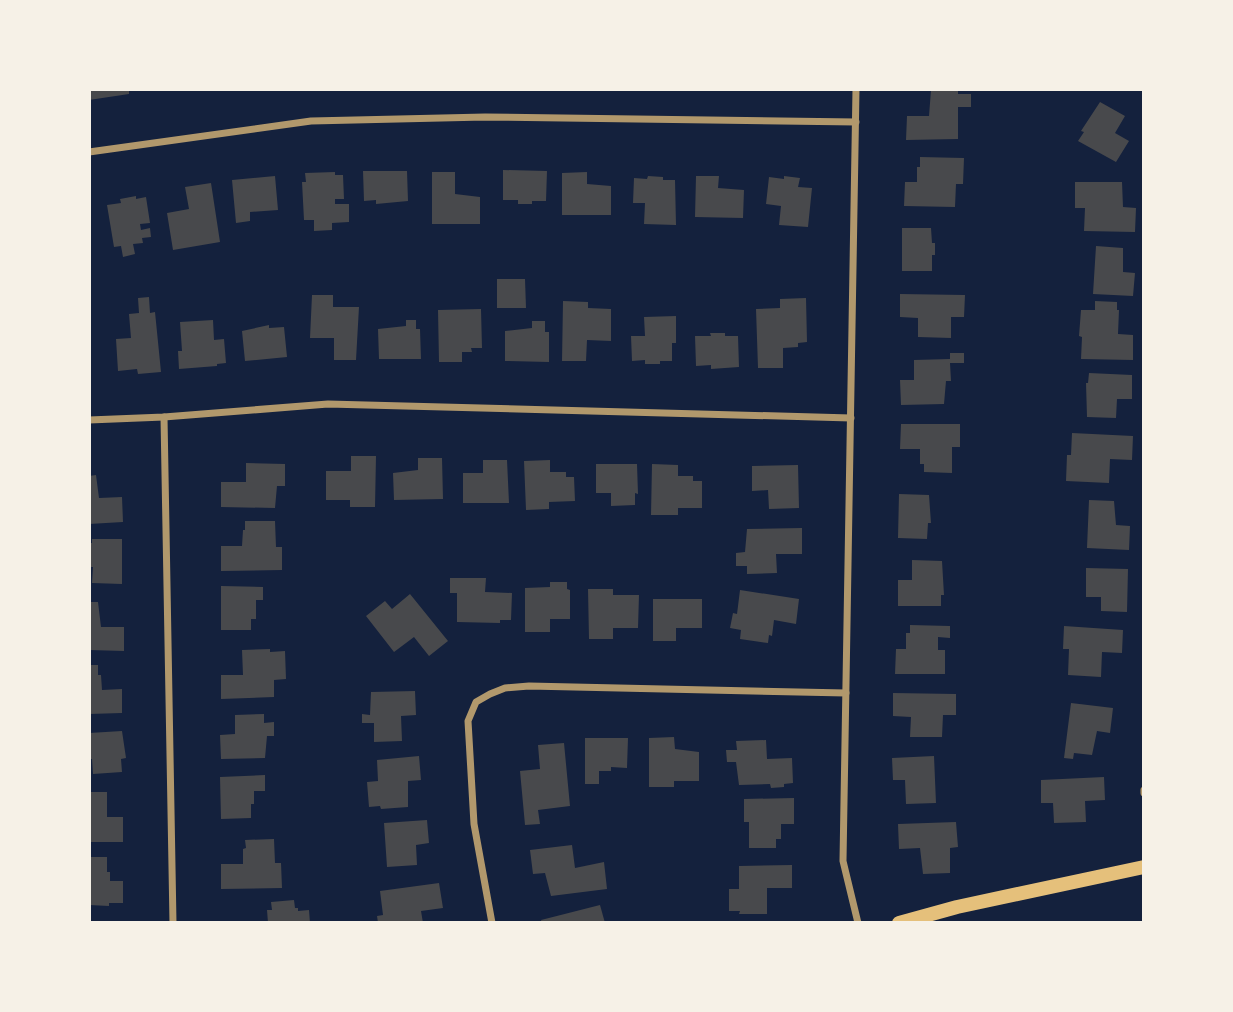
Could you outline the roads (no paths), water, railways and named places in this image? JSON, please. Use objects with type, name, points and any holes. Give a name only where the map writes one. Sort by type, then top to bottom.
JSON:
[{"type":"main road","points":[[899,923],[957,906],[1144,867]]},
{"type":"street","points":[[856,89],[843,861],[859,923]]},
{"type":"street","points":[[89,152],[311,121],[485,117],[856,122]]},
{"type":"street","points":[[89,420],[328,404],[851,418]]},
{"type":"street","points":[[163,417],[173,923]]},
{"type":"street","points":[[492,923],[474,824],[468,721],[476,702],[505,688],[529,686],[846,693]]}]
